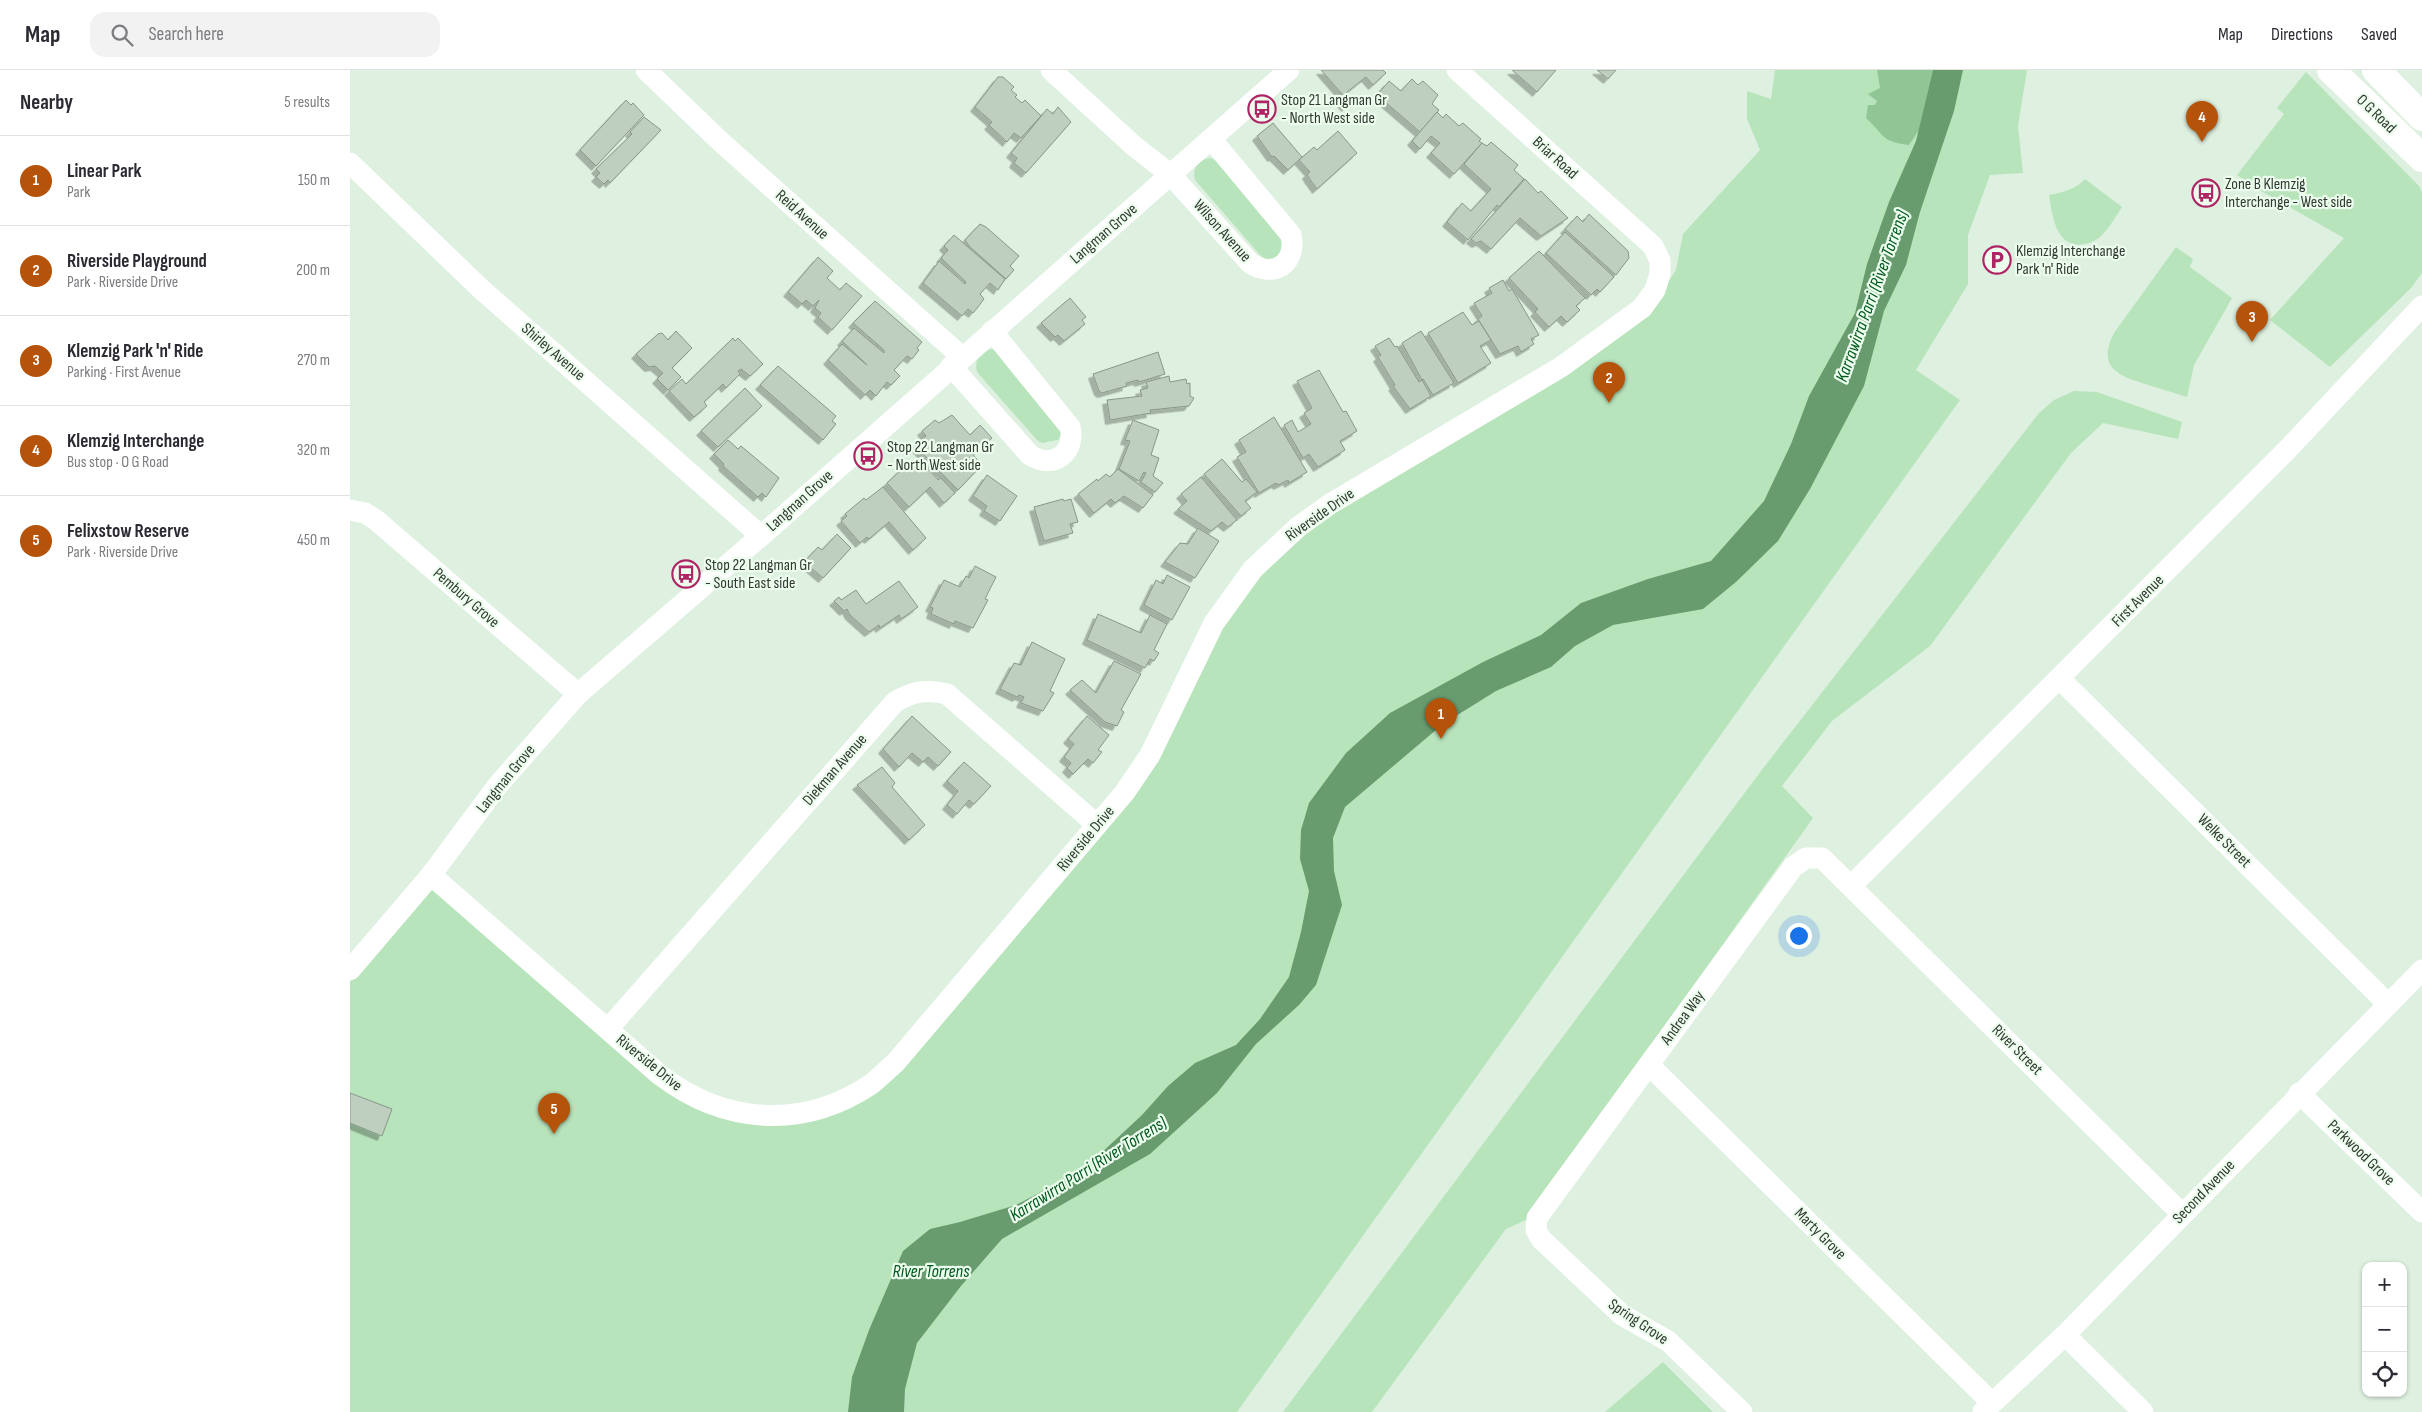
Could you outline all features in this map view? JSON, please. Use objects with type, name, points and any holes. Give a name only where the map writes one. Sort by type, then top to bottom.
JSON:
[{"type":"main road","name":"O G Road","points":[[2331,70],[2422,158]]},
{"type":"main road","name":"O G Road","points":[[2376,70],[2422,117]]},
{"type":"street","name":"Reid Avenue","points":[[646,70],[720,142],[956,362],[1030,455],[1038,460],[1049,462],[1063,456],[1070,446],[1072,436],[1070,427],[992,331]]},
{"type":"street","name":"Wilson Avenue","points":[[1051,70],[1134,146],[1171,175],[1250,263],[1258,268],[1270,270],[1284,265],[1291,254],[1293,245],[1290,236],[1212,140]]},
{"type":"street","name":"Langman Grove","points":[[350,970],[430,875],[498,785],[578,694],[761,536],[956,362],[1212,140],[1289,70]]},
{"type":"street","name":"Briar Road","points":[[1457,70],[1653,246]]},
{"type":"street","name":"Shirley Avenue","points":[[350,163],[481,289],[761,536]]},
{"type":"street","name":"Riverside Drive","points":[[430,875],[678,1089],[706,1103],[732,1111],[772,1116],[809,1112],[840,1102],[871,1084],[896,1062],[1125,792],[1150,756],[1214,623],[1254,569],[1298,527],[1330,504],[1561,367],[1642,308],[1655,290],[1660,274],[1660,261],[1653,246]]},
{"type":"street","name":"First Avenue","points":[[1851,886],[2286,451],[2421,308]]},
{"type":"street","name":"Pembury Grove","points":[[350,510],[365,513],[376,520],[578,694]]},
{"type":"street","name":"Welke Street","points":[[2060,679],[2388,1004]]},
{"type":"street","name":"Diekman Avenue","points":[[608,1028],[895,702],[907,695],[923,691],[948,694],[1097,825]]},
{"type":"street","name":"Andrea Way","points":[[1536,1230],[1537,1218],[1793,868],[1806,858],[1822,858],[1851,886]]},
{"type":"street","name":"River Street","points":[[1851,886],[2182,1214]]},
{"type":"street","name":"Second Avenue","points":[[1988,1408],[2065,1335],[2299,1093],[2422,970]]},
{"type":"street","name":"Marty Grove","points":[[1649,1065],[1988,1408]]},
{"type":"street","name":"Parkwood Grove","points":[[2299,1093],[2422,1212]]},
{"type":"street","name":"Spring Grove","points":[[1536,1230],[1541,1239],[1622,1315],[1668,1341],[1742,1412]]},
{"type":"street","points":[[2065,1335],[2143,1412]]},
{"type":"shaded area","points":[[1775,70],[2027,70],[2018,126],[2023,173],[1990,175],[1968,235],[1968,284],[1916,370],[1960,400],[1237,1412],[350,1412],[350,970],[431,875],[608,1029],[731,1111],[853,1098],[1118,811],[1230,607],[1286,544],[1653,305],[1676,270],[1683,234],[1760,150],[1747,119],[1747,91],[1771,99]]},
{"type":"shaded area","points":[[1877,70],[1933,70],[1919,130],[1909,145],[1887,139],[1866,118],[1868,105],[1875,105],[1877,101],[1868,94],[1880,88]]},
{"type":"shaded area","points":[[2306,72],[2419,186],[2422,192],[2422,273],[2411,288],[2330,367],[2270,320],[2344,238],[2254,187],[2237,175],[2284,114],[2277,108]]},
{"type":"shaded area","points":[[1210,158],[1219,161],[1286,238],[1286,247],[1274,259],[1265,259],[1260,255],[1195,180],[1194,172],[1197,165]]},
{"type":"shaded area","points":[[2085,179],[2122,207],[2100,237],[2089,243],[2075,244],[2068,242],[2057,229],[2049,195],[2073,188]]},
{"type":"shaded area","points":[[2176,247],[2193,259],[2190,267],[2232,298],[2194,365],[2187,397],[2145,384],[2118,373],[2109,362],[2108,354],[2109,345],[2114,333]]},
{"type":"shaded area","points":[[992,349],[1001,352],[1063,432],[1058,440],[1042,443],[1037,440],[977,372],[976,363],[979,356]]},
{"type":"shaded area","points":[[2074,391],[2097,392],[2182,422],[2178,439],[2103,423],[2071,453],[1930,646],[1832,721],[1782,786],[1813,818],[1526,1220],[1506,1229],[1372,1412],[1283,1412],[1761,771],[2039,413],[2054,400]]},
{"type":"shaded area","points":[[1663,1362],[1713,1412],[1605,1412]]},
{"type":"water","name":"River Torrens","points":[[1933,70],[1963,70],[1954,111],[1920,212],[1906,265],[1884,311],[1864,386],[1810,489],[1778,541],[1736,582],[1703,609],[1613,625],[1575,646],[1551,667],[1496,691],[1443,724],[1345,807],[1333,838],[1334,871],[1342,905],[1316,985],[1299,1005],[1256,1044],[1217,1093],[1150,1154],[1002,1239],[961,1286],[917,1343],[905,1389],[904,1412],[848,1412],[852,1377],[869,1330],[903,1251],[930,1229],[1016,1205],[1083,1170],[1142,1115],[1168,1086],[1195,1063],[1236,1045],[1260,1019],[1289,977],[1301,932],[1309,891],[1300,859],[1301,830],[1309,803],[1346,753],[1390,713],[1483,662],[1541,635],[1581,603],[1648,579],[1711,561],[1764,501],[1791,444],[1809,396],[1855,313],[1867,264],[1889,202],[1916,141]]},
{"type":"building","points":[[1321,70],[1383,70],[1386,73],[1373,85],[1366,77],[1346,93],[1353,100],[1346,107],[1338,98],[1342,94]]},
{"type":"building","points":[[1512,70],[1556,70],[1537,92]]},
{"type":"building","points":[[1597,70],[1616,70],[1608,79]]},
{"type":"building","points":[[998,77],[1003,77],[1014,87],[1011,90],[1017,95],[1015,97],[1022,103],[1025,100],[1041,116],[1021,138],[1014,133],[1007,142],[989,125],[992,122],[975,107]]},
{"type":"building","points":[[1412,79],[1418,85],[1423,81],[1438,95],[1432,104],[1439,110],[1420,132],[1377,95],[1389,81],[1401,91]]},
{"type":"building","points":[[626,100],[631,105],[633,103],[644,115],[596,166],[580,150]]},
{"type":"building","points":[[1058,107],[1071,122],[1026,173],[1014,163],[1017,158],[1011,153],[1047,109],[1053,114]]},
{"type":"building","points":[[1437,112],[1443,118],[1446,114],[1459,126],[1463,123],[1481,139],[1479,141],[1482,143],[1454,174],[1431,153],[1440,143],[1431,136],[1420,149],[1412,141]]},
{"type":"building","points":[[644,117],[661,130],[610,183],[608,180],[604,184],[596,177],[600,173],[596,169],[632,134],[630,132]]},
{"type":"building","points":[[1273,123],[1302,157],[1288,170],[1274,156],[1272,157],[1257,136]]},
{"type":"building","points":[[1338,131],[1357,153],[1317,189],[1307,174],[1310,172],[1299,160],[1314,147],[1317,150]]},
{"type":"building","points":[[1491,142],[1518,165],[1514,170],[1524,179],[1499,207],[1497,205],[1468,240],[1447,222],[1462,203],[1471,211],[1491,189],[1464,164],[1482,143],[1487,146]]},
{"type":"building","points":[[1525,179],[1538,193],[1541,191],[1568,218],[1541,236],[1520,218],[1491,249],[1481,241],[1476,243],[1471,239]]},
{"type":"building","points":[[1589,214],[1628,251],[1629,258],[1616,275],[1565,229],[1577,216],[1583,222]]},
{"type":"building","points":[[980,224],[1019,256],[1010,266],[1014,270],[1006,279],[969,246],[965,240]]},
{"type":"building","points":[[1565,232],[1614,277],[1600,292],[1597,289],[1591,295],[1546,253]]},
{"type":"building","points":[[954,235],[1005,279],[998,290],[990,283],[980,294],[984,299],[973,313],[968,309],[962,316],[923,283],[939,261],[965,284],[966,282],[941,258],[948,250],[944,246]]},
{"type":"building","points":[[1539,251],[1585,298],[1576,306],[1580,310],[1567,322],[1561,316],[1549,327],[1535,312],[1538,309],[1509,278]]},
{"type":"building","points":[[818,257],[833,271],[827,278],[840,290],[846,283],[862,296],[832,330],[818,317],[821,313],[815,308],[819,300],[813,306],[806,300],[802,304],[788,292]]},
{"type":"building","points":[[1503,280],[1509,291],[1512,289],[1539,335],[1531,339],[1534,344],[1521,352],[1518,346],[1500,354],[1478,319],[1482,316],[1474,303],[1492,293],[1489,288]]},
{"type":"building","points":[[1070,298],[1086,317],[1082,320],[1085,324],[1064,341],[1058,335],[1055,337],[1041,323]]},
{"type":"building","points":[[875,301],[922,342],[912,359],[907,356],[894,370],[900,376],[891,385],[887,382],[876,396],[870,390],[865,395],[828,360],[842,344],[867,365],[842,341],[854,328],[884,353],[884,350],[853,323]]},
{"type":"building","points":[[1463,312],[1472,325],[1479,321],[1491,340],[1480,346],[1491,363],[1458,383],[1428,333]]},
{"type":"building","points":[[676,331],[692,348],[672,368],[681,377],[668,390],[657,379],[663,373],[655,366],[649,367],[636,354],[658,334],[662,333],[668,340]]},
{"type":"building","points":[[1421,331],[1454,383],[1433,395],[1422,380],[1402,343]]},
{"type":"building","points":[[733,338],[735,341],[738,338],[763,364],[750,376],[741,369],[738,371],[740,374],[726,388],[723,384],[704,402],[707,406],[694,417],[669,391],[682,379],[686,384]]},
{"type":"building","points":[[1389,338],[1395,347],[1397,346],[1419,382],[1422,380],[1431,396],[1410,409],[1393,386],[1395,385],[1378,357],[1381,355],[1375,346]]},
{"type":"building","points":[[1158,352],[1165,374],[1139,382],[1138,380],[1126,383],[1127,386],[1102,393],[1099,391],[1093,374]]},
{"type":"building","points":[[778,366],[836,416],[832,421],[836,424],[823,440],[760,385]]},
{"type":"building","points":[[1319,370],[1343,412],[1346,411],[1357,431],[1340,441],[1345,450],[1318,467],[1309,454],[1303,458],[1284,425],[1292,420],[1298,432],[1311,424],[1304,413],[1312,408],[1297,381]]},
{"type":"building","points":[[1169,376],[1170,382],[1186,379],[1187,384],[1190,383],[1190,396],[1194,398],[1189,406],[1150,410],[1151,413],[1110,420],[1107,400],[1142,396],[1140,390],[1148,388],[1146,382]]},
{"type":"building","points":[[745,388],[762,406],[718,447],[701,431]]},
{"type":"building","points":[[952,415],[970,435],[980,425],[992,438],[973,455],[982,465],[958,490],[915,446],[926,436],[922,431],[935,420],[939,423]]},
{"type":"building","points":[[1274,417],[1307,472],[1289,483],[1288,480],[1278,485],[1276,483],[1259,493],[1237,457],[1246,452],[1239,440]]},
{"type":"building","points":[[1133,420],[1159,430],[1151,455],[1159,458],[1153,476],[1163,483],[1155,492],[1141,482],[1146,473],[1144,472],[1139,481],[1119,469],[1130,441],[1125,440]]},
{"type":"building","points":[[728,440],[738,449],[741,446],[779,478],[766,497],[762,493],[758,497],[723,466],[724,464],[714,454]]},
{"type":"building","points":[[919,458],[938,480],[941,478],[955,493],[944,503],[930,487],[909,507],[887,483],[910,461],[912,464]]},
{"type":"building","points":[[1222,459],[1242,482],[1246,479],[1257,492],[1245,501],[1251,508],[1241,516],[1204,474]]},
{"type":"building","points":[[1118,469],[1153,495],[1143,508],[1124,496],[1115,503],[1111,499],[1094,513],[1078,494],[1097,479],[1098,481],[1106,474],[1110,477]]},
{"type":"building","points":[[987,475],[1017,496],[1000,521],[984,511],[987,506],[973,496]]},
{"type":"building","points":[[1201,477],[1237,520],[1228,527],[1222,522],[1211,531],[1178,509],[1187,501],[1181,494]]},
{"type":"building","points":[[883,487],[926,538],[913,550],[889,522],[869,539],[867,537],[860,543],[841,521],[847,516],[845,514],[864,498],[866,500]]},
{"type":"building","points":[[1063,499],[1064,501],[1071,499],[1078,522],[1070,524],[1073,533],[1044,541],[1034,507]]},
{"type":"building","points":[[1198,528],[1219,541],[1195,578],[1165,562],[1180,543],[1188,544]]},
{"type":"building","points":[[837,534],[851,548],[823,578],[804,562],[818,547],[822,550]]},
{"type":"building","points":[[975,566],[996,577],[985,599],[988,600],[973,628],[955,621],[954,624],[931,614],[933,608],[930,607],[944,580],[960,587],[966,576],[969,578]]},
{"type":"building","points":[[1167,575],[1190,587],[1172,620],[1144,605],[1156,580],[1163,584]]},
{"type":"building","points":[[899,581],[918,607],[901,619],[899,615],[880,628],[879,625],[869,632],[850,615],[847,609],[844,611],[834,601],[839,597],[841,600],[856,590],[866,604]]},
{"type":"building","points":[[1098,614],[1141,633],[1150,615],[1167,624],[1154,650],[1159,653],[1154,661],[1150,659],[1145,668],[1087,640]]},
{"type":"building","points":[[1032,642],[1065,659],[1050,691],[1054,693],[1043,711],[1021,703],[1024,697],[1019,695],[1017,697],[1000,689],[1014,663],[1021,665]]},
{"type":"building","points":[[1114,661],[1141,674],[1121,710],[1124,712],[1117,726],[1105,722],[1070,690],[1082,680],[1096,693]]},
{"type":"building","points":[[912,716],[951,752],[938,766],[928,757],[923,762],[912,753],[899,767],[883,749]]},
{"type":"building","points":[[1087,716],[1109,735],[1098,750],[1102,752],[1093,763],[1088,759],[1073,774],[1067,768],[1071,763],[1064,757],[1074,744],[1068,739]]},
{"type":"building","points":[[964,762],[991,786],[974,804],[969,800],[957,814],[947,805],[958,791],[947,781]]},
{"type":"building","points":[[882,767],[895,783],[892,787],[925,825],[909,840],[857,785]]},
{"type":"building","points":[[350,1093],[392,1109],[382,1136],[350,1123]]},
{"type":"place","name":"Stop 21 Langman Gr - North West side","points":[[1262,109]]},
{"type":"place","name":"Klemzig Interchange","points":[[2202,142]]},
{"type":"place","name":"Zone B Klemzig Interchange - West side","points":[[2206,193]]},
{"type":"place","name":"Klemzig Interchange Park 'n' Ride","points":[[1997,260]]},
{"type":"place","name":"Klemzig Park 'n' Ride","points":[[2252,342]]},
{"type":"place","name":"Riverside Playground","points":[[1609,403]]},
{"type":"place","name":"Stop 22 Langman Gr - North West side","points":[[868,456]]},
{"type":"place","name":"Stop 22 Langman Gr - South East side","points":[[686,574]]},
{"type":"place","name":"Linear Park","points":[[1441,739]]},
{"type":"place","name":"Felixstow Reserve","points":[[554,1134]]},
{"type":"water label","name":"Karrawirra Parri (River Torrens)","points":[[1872,296]]},
{"type":"water label","name":"Karrawirra Parri (River Torrens)","points":[[1088,1169]]}]
